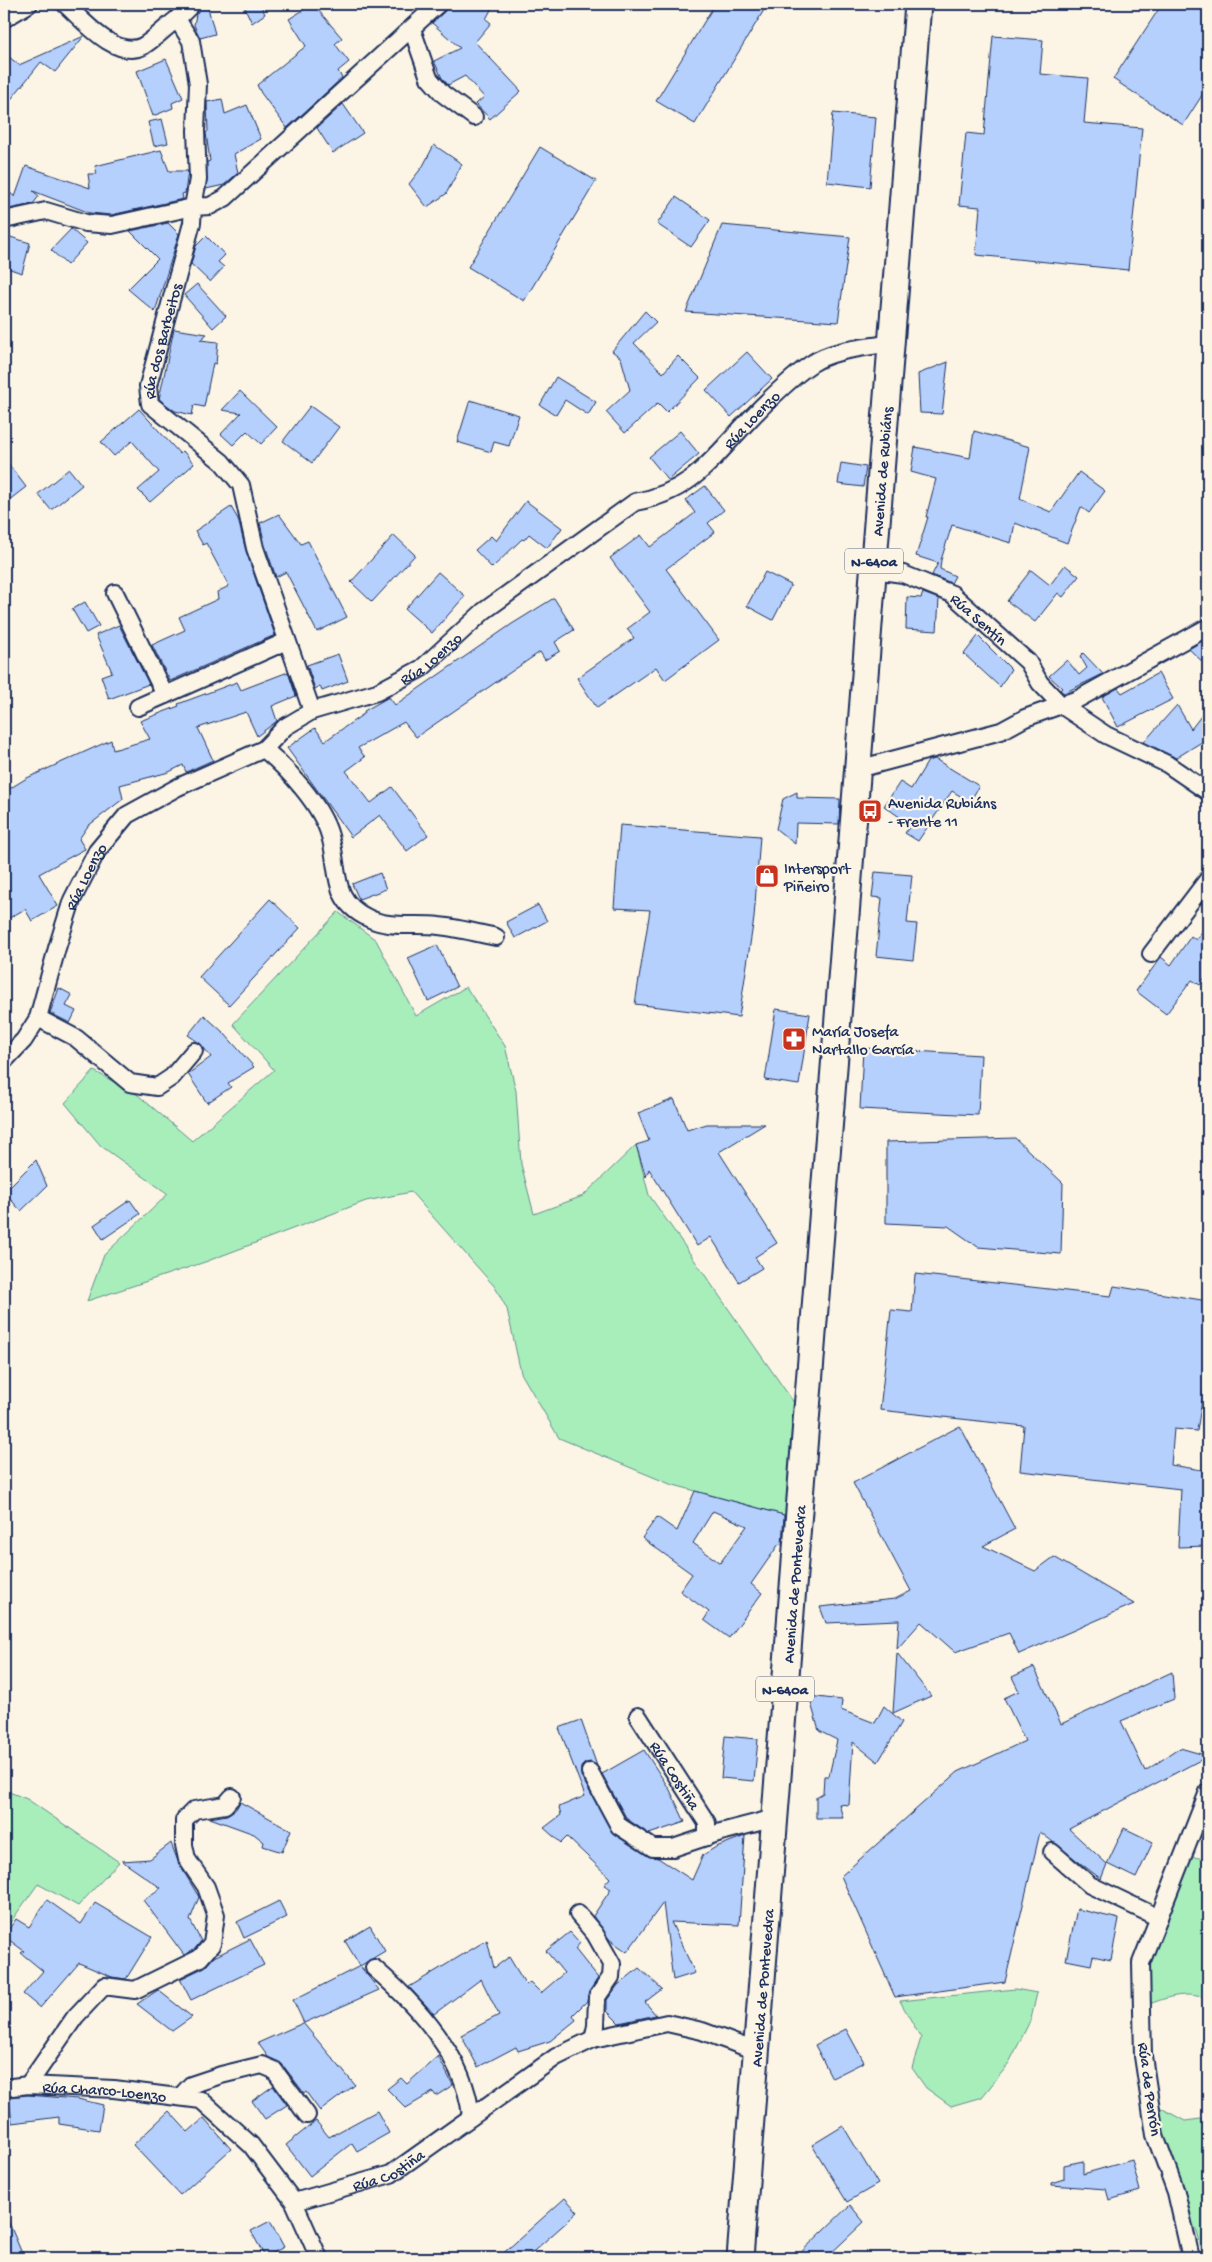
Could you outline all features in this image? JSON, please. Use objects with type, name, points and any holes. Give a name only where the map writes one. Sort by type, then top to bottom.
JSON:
[{"type":"main road","name":"Avenida de Rubiáns","points":[[830,1119],[918,4]]},
{"type":"main road","name":"Avenida de Pontevedra","points":[[740,2258],[830,1119]]},
{"type":"street","points":[[4,19],[29,4]]},
{"type":"street","points":[[65,4],[113,46],[126,48],[142,46],[177,19],[192,4]]},
{"type":"street","points":[[4,220],[46,211],[86,223],[112,225],[193,207],[210,206],[225,198],[438,4]]},
{"type":"street","name":"Rúa dos Barbeitos","points":[[177,19],[191,41],[198,84],[196,131],[198,179],[192,222],[148,386],[150,404],[222,462],[241,485],[255,548],[312,711]]},
{"type":"street","points":[[412,29],[429,78],[443,94],[474,117]]},
{"type":"street","name":"Rúa Loenzo","points":[[4,1061],[24,1040],[38,1018],[72,900],[97,851],[127,815],[178,788],[264,749],[285,727],[312,711],[377,692],[422,668],[484,611],[635,502],[654,499],[678,488],[703,470],[750,418],[811,364],[827,355],[891,343]]},
{"type":"street","name":"Rúa Sentín","points":[[874,570],[904,574],[952,594],[1028,662],[1040,683],[1061,705],[1106,735],[1166,764],[1208,792]]},
{"type":"street","points":[[116,593],[165,695]]},
{"type":"street","points":[[858,769],[1001,731],[1026,718],[1078,699],[1208,627]]},
{"type":"street","points":[[138,707],[286,641]]},
{"type":"street","points":[[264,749],[284,765],[314,804],[330,836],[335,871],[346,904],[368,919],[388,925],[438,926],[496,937]]},
{"type":"street","points":[[1151,954],[1208,879]]},
{"type":"street","points":[[38,1018],[76,1038],[130,1083],[157,1087],[172,1077],[194,1051]]},
{"type":"street","name":"Rúa Costiña","points":[[638,1716],[706,1824],[707,1837]]},
{"type":"street","points":[[590,1772],[619,1826],[653,1848],[672,1848],[775,1818]]},
{"type":"street","name":"Rúa de Perrón","points":[[1191,2258],[1176,2192],[1155,2135],[1143,2056],[1141,1963],[1208,1792]]},
{"type":"street","name":"Rúa Charco-Loenzo","points":[[28,2085],[75,2017],[104,1986],[135,1990],[200,1958],[212,1944],[216,1915],[206,1887],[187,1859],[184,1845],[184,1820],[194,1810],[225,1805],[232,1797]]},
{"type":"street","points":[[1052,1852],[1090,1885],[1159,1918]]},
{"type":"street","points":[[578,1914],[600,1942],[612,1964],[611,1977],[597,1997],[596,2026],[593,2039]]},
{"type":"street","points":[[374,1968],[391,1982],[433,2030],[456,2067],[470,2098],[471,2117]]},
{"type":"street","name":"Rúa Costiña","points":[[294,2202],[390,2174],[556,2057],[593,2039],[667,2023],[702,2031],[756,2051]]},
{"type":"street","name":"Rúa Charco-Loenzo","points":[[180,2097],[191,2085],[262,2065],[274,2070],[307,2115]]},
{"type":"street","name":"Rúa Charco-Loenzo","points":[[4,2088],[28,2085],[114,2089],[201,2100],[251,2145],[294,2202],[319,2258]]},
{"type":"green space","points":[[338,912],[376,940],[416,1016],[466,987],[505,1046],[516,1091],[521,1164],[534,1214],[583,1196],[636,1145],[649,1195],[806,1420],[799,1519],[670,1484],[559,1438],[521,1373],[507,1309],[495,1287],[411,1192],[366,1201],[205,1262],[87,1301],[104,1255],[168,1194],[101,1146],[65,1103],[94,1071],[138,1095],[192,1141],[274,1070],[233,1024]]},
{"type":"green space","points":[[4,1790],[27,1799],[119,1862],[78,1906],[38,1884],[4,1931]]},
{"type":"green space","points":[[1183,1856],[1208,1859],[1208,1999],[1199,1996],[1182,1995],[1166,1998],[1142,2007],[1150,1939]]},
{"type":"green space","points":[[1015,1989],[1037,1993],[1031,2019],[1008,2065],[982,2097],[951,2106],[926,2088],[912,2068],[921,2038],[900,2001]]},
{"type":"green space","points":[[1150,2102],[1185,2121],[1208,2118],[1208,2258],[1204,2258],[1197,2232],[1176,2192]]},
{"type":"building","points":[[202,4],[207,4],[215,34],[200,38],[194,25],[196,14]]},
{"type":"building","points":[[243,4],[260,4],[265,14],[252,23]]},
{"type":"building","points":[[313,4],[342,38],[335,44],[349,62],[338,71],[342,78],[287,128],[257,85],[306,46],[289,19]]},
{"type":"building","points":[[448,4],[494,4],[486,19],[491,23],[475,42],[521,91],[490,119],[476,104],[484,97],[465,76],[448,85],[442,78],[434,61],[460,48],[432,23],[445,11]]},
{"type":"building","points":[[715,4],[754,4],[764,10],[695,124],[656,101]]},
{"type":"building","points":[[1162,4],[1208,4],[1208,86],[1183,125],[1113,79]]},
{"type":"building","points":[[84,36],[55,72],[41,62],[4,108],[4,53],[19,65]]},
{"type":"building","points":[[993,36],[1043,40],[1040,74],[1088,78],[1084,123],[1142,128],[1128,270],[976,255],[980,207],[959,205],[966,133],[984,135]]},
{"type":"building","points":[[166,59],[183,98],[172,103],[173,108],[153,116],[137,71]]},
{"type":"building","points":[[222,99],[225,114],[247,105],[261,139],[234,154],[238,173],[224,185],[206,189],[207,162],[210,161],[206,133],[208,131],[207,102]]},
{"type":"building","points":[[343,104],[363,133],[333,153],[317,128]]},
{"type":"building","points":[[833,113],[876,117],[870,187],[827,182]]},
{"type":"building","points":[[162,119],[168,143],[154,146],[148,122]]},
{"type":"building","points":[[434,145],[462,164],[446,194],[427,207],[409,184],[423,166]]},
{"type":"building","points":[[540,147],[596,181],[524,301],[468,267]]},
{"type":"building","points":[[161,150],[169,171],[188,171],[185,193],[182,194],[183,199],[111,215],[90,213],[33,191],[39,196],[33,204],[4,210],[4,188],[15,197],[26,166],[90,188],[88,174],[97,174],[95,166]]},
{"type":"building","points":[[676,197],[710,220],[691,247],[657,224]]},
{"type":"building","points":[[168,223],[179,234],[155,312],[128,289],[158,259],[130,231]]},
{"type":"building","points":[[722,225],[850,237],[838,322],[686,312]]},
{"type":"building","points":[[71,229],[87,243],[67,265],[51,250]]},
{"type":"building","points":[[4,235],[30,243],[22,273],[4,267]]},
{"type":"building","points":[[206,236],[225,255],[218,262],[224,267],[210,282],[191,264],[196,246]]},
{"type":"building","points":[[197,284],[226,316],[213,328],[184,295]]},
{"type":"building","points":[[645,311],[656,322],[634,343],[663,373],[678,356],[700,378],[667,412],[658,403],[625,433],[606,412],[630,390],[621,358],[612,351]]},
{"type":"building","points":[[174,329],[207,334],[200,340],[218,342],[216,364],[213,363],[204,407],[194,405],[192,415],[175,411],[159,399]]},
{"type":"building","points":[[747,352],[772,379],[731,417],[706,390]]},
{"type":"building","points":[[948,362],[942,414],[920,413],[918,374]]},
{"type":"building","points":[[556,377],[596,402],[588,415],[565,400],[556,415],[540,405]]},
{"type":"building","points":[[240,391],[277,427],[261,444],[247,431],[233,445],[221,434],[241,413],[222,410]]},
{"type":"building","points":[[470,400],[519,415],[509,446],[494,442],[491,452],[457,442]]},
{"type":"building","points":[[310,406],[339,427],[312,463],[283,441]]},
{"type":"building","points":[[139,409],[180,454],[183,451],[194,464],[150,502],[138,490],[159,472],[132,441],[114,456],[101,442]]},
{"type":"building","points":[[680,431],[699,454],[668,480],[649,457]]},
{"type":"building","points":[[974,431],[1030,447],[1020,499],[1051,512],[1079,472],[1105,491],[1089,513],[1081,507],[1067,543],[1015,523],[1011,543],[952,525],[940,569],[955,576],[951,583],[932,575],[938,563],[916,556],[928,517],[926,517],[936,479],[911,472],[915,447],[970,458]]},
{"type":"building","points":[[4,458],[26,487],[4,504]]},
{"type":"building","points":[[841,463],[866,467],[863,487],[838,484]]},
{"type":"building","points":[[69,469],[82,485],[51,510],[38,494]]},
{"type":"building","points":[[705,486],[724,510],[708,523],[715,532],[666,569],[719,640],[665,680],[656,667],[597,708],[577,678],[634,638],[627,629],[650,612],[610,558],[641,535],[650,547],[695,513],[686,500]]},
{"type":"building","points":[[526,501],[562,528],[547,548],[529,534],[492,568],[475,550],[491,536],[496,541]]},
{"type":"building","points":[[231,507],[238,519],[246,551],[275,635],[170,681],[152,645],[185,630],[179,617],[218,599],[217,592],[229,586],[206,543],[203,545],[195,531]]},
{"type":"building","points":[[279,514],[301,544],[308,541],[347,617],[317,632],[286,572],[276,577],[265,545],[260,523]]},
{"type":"building","points":[[394,535],[415,555],[372,602],[351,582]]},
{"type":"building","points":[[1065,565],[1079,576],[1063,597],[1058,593],[1035,622],[1007,601],[1031,570],[1050,585]]},
{"type":"building","points":[[438,572],[465,596],[432,633],[405,609]]},
{"type":"building","points":[[765,572],[791,585],[773,620],[747,606]]},
{"type":"building","points":[[923,593],[939,599],[937,631],[906,629],[907,597],[921,598]]},
{"type":"building","points":[[554,598],[574,630],[555,642],[560,651],[545,660],[540,652],[416,737],[404,722],[358,748],[365,757],[346,771],[371,803],[392,787],[428,835],[407,851],[380,815],[351,837],[287,748],[315,728],[325,741],[365,713],[364,711],[389,697],[395,705],[512,624]]},
{"type":"building","points":[[85,602],[99,626],[86,633],[72,609]]},
{"type":"building","points":[[119,625],[149,684],[109,699],[101,676],[112,672],[96,635]]},
{"type":"building","points":[[978,636],[1011,669],[1000,687],[964,654]]},
{"type":"building","points":[[1204,640],[1208,645],[1208,667],[1189,649]]},
{"type":"building","points":[[1083,653],[1103,674],[1064,693],[1060,690],[1062,688],[1049,676],[1067,660],[1079,675],[1087,668],[1080,656]]},
{"type":"building","points":[[338,654],[348,681],[322,691],[320,686],[315,689],[307,665]]},
{"type":"building","points":[[288,672],[296,696],[272,706],[277,721],[257,736],[246,712],[198,728],[213,760],[186,772],[183,765],[169,772],[120,785],[123,799],[88,826],[79,839],[85,849],[39,874],[58,906],[32,921],[25,909],[4,921],[4,792],[27,778],[111,740],[113,750],[150,739],[140,721],[179,706],[178,704],[237,682],[241,690]]},
{"type":"building","points":[[1158,673],[1173,699],[1118,727],[1102,697],[1118,688],[1122,693]]},
{"type":"building","points":[[1177,705],[1191,729],[1208,707],[1208,738],[1176,758],[1144,742]]},
{"type":"building","points":[[935,759],[979,786],[970,802],[952,791],[918,841],[905,833],[911,825],[884,806],[900,782],[911,789],[928,761]]},
{"type":"building","points":[[797,792],[797,798],[840,799],[839,824],[796,823],[795,844],[776,829],[783,799]]},
{"type":"building","points":[[620,825],[760,836],[754,918],[739,1017],[635,1004],[650,910],[614,908]]},
{"type":"building","points":[[875,872],[912,875],[907,923],[917,924],[913,960],[876,956],[882,898],[872,897]]},
{"type":"building","points":[[380,873],[386,889],[359,899],[352,884]]},
{"type":"building","points":[[270,899],[300,928],[229,1005],[199,977]]},
{"type":"building","points":[[538,905],[547,921],[515,938],[506,922]]},
{"type":"building","points":[[1208,922],[1208,973],[1200,985],[1192,980],[1166,1014],[1136,991],[1161,957],[1171,965],[1191,936],[1196,940]]},
{"type":"building","points":[[437,945],[457,987],[428,1001],[408,958]]},
{"type":"building","points":[[59,988],[72,995],[66,1006],[76,1011],[70,1023],[50,1013]]},
{"type":"building","points":[[776,1009],[810,1014],[799,1085],[765,1080]]},
{"type":"building","points":[[204,1015],[224,1033],[254,1067],[228,1083],[231,1087],[207,1103],[188,1074],[211,1057],[201,1044],[188,1035]]},
{"type":"building","points":[[863,1048],[981,1055],[978,1115],[860,1109]]},
{"type":"building","points":[[674,1099],[687,1130],[707,1124],[765,1124],[719,1152],[777,1243],[755,1257],[762,1268],[739,1282],[711,1237],[697,1246],[649,1169],[646,1177],[636,1145],[649,1141],[638,1113]]},
{"type":"building","points":[[1015,1138],[1063,1183],[1061,1254],[978,1247],[948,1226],[886,1223],[886,1142]]},
{"type":"building","points":[[36,1160],[47,1186],[21,1211],[4,1192]]},
{"type":"building","points":[[130,1200],[140,1214],[103,1239],[94,1225]]},
{"type":"building","points":[[915,1274],[1111,1296],[1114,1286],[1208,1301],[1208,1364],[1197,1431],[1174,1429],[1171,1465],[1208,1471],[1208,1546],[1178,1547],[1181,1489],[1020,1471],[1024,1426],[880,1410],[891,1310],[912,1312]]},
{"type":"building","points":[[960,1426],[1015,1529],[983,1546],[1035,1571],[1054,1557],[1134,1604],[1019,1654],[1009,1633],[955,1652],[921,1622],[897,1649],[899,1620],[826,1623],[820,1607],[895,1599],[911,1591],[853,1483]]},
{"type":"building","points":[[695,1491],[784,1515],[782,1545],[779,1544],[751,1584],[762,1593],[729,1638],[704,1620],[709,1612],[680,1591],[692,1574],[642,1538],[657,1517],[677,1531]],"holes":[[[713,1511],[747,1526],[720,1563],[693,1543]]]},
{"type":"building","points":[[897,1653],[931,1696],[893,1713]]},
{"type":"building","points":[[1034,1667],[1061,1724],[1172,1672],[1174,1699],[1121,1721],[1145,1771],[1180,1748],[1208,1756],[1069,1829],[1107,1864],[1101,1879],[1040,1832],[1005,1982],[895,1997],[841,1876],[958,1772],[1025,1741],[1004,1698],[1019,1691],[1012,1677]]},
{"type":"building","points":[[809,1696],[842,1700],[841,1710],[875,1723],[884,1706],[902,1722],[878,1762],[853,1742],[849,1805],[839,1804],[843,1818],[816,1818],[816,1797],[823,1793],[824,1776],[829,1776],[837,1740],[819,1731]]},
{"type":"building","points":[[581,1720],[597,1766],[591,1762],[585,1763],[581,1767],[581,1776],[614,1834],[648,1856],[658,1858],[692,1880],[703,1855],[716,1847],[745,1836],[739,1925],[671,1922],[695,1973],[673,1980],[663,1903],[627,1952],[609,1939],[593,1916],[611,1889],[604,1885],[610,1878],[567,1837],[561,1843],[544,1828],[561,1815],[559,1807],[585,1796],[559,1728]]},
{"type":"building","points":[[725,1736],[758,1739],[754,1781],[721,1778]]},
{"type":"building","points":[[644,1750],[670,1790],[685,1822],[649,1834],[627,1819],[602,1774]]},
{"type":"building","points":[[240,1802],[291,1830],[282,1852],[263,1846],[264,1842],[254,1834],[210,1818],[227,1815],[236,1809]]},
{"type":"building","points":[[1124,1828],[1153,1842],[1136,1878],[1107,1864]]},
{"type":"building","points":[[171,1843],[179,1864],[199,1897],[190,1920],[201,1941],[194,1950],[184,1955],[143,1900],[161,1888],[122,1861],[150,1859]]},
{"type":"building","points":[[47,1900],[81,1924],[95,1903],[152,1937],[126,1979],[112,1977],[79,1963],[40,2008],[23,1994],[43,1971],[21,1953],[24,1951],[4,1936],[16,1919],[29,1927]]},
{"type":"building","points":[[279,1901],[287,1917],[244,1938],[237,1922]]},
{"type":"building","points":[[1077,1909],[1119,1919],[1111,1960],[1093,1956],[1091,1965],[1066,1960]]},
{"type":"building","points":[[370,1926],[385,1951],[360,1966],[345,1941]]},
{"type":"building","points":[[570,1932],[580,1943],[575,1949],[598,1978],[589,1992],[587,2001],[573,2015],[576,2020],[550,2041],[518,2051],[516,2047],[478,2067],[461,2035],[499,2015],[481,1979],[434,2014],[409,1987],[487,1940],[494,1968],[509,1957],[526,1985],[530,1982],[541,1993],[564,1973],[546,1951]]},
{"type":"building","points":[[250,1939],[264,1965],[191,2000],[180,1979],[205,1967],[214,1957]]},
{"type":"building","points":[[360,1966],[379,1990],[304,2023],[293,2000]]},
{"type":"building","points":[[639,1968],[662,1989],[645,2002],[656,2015],[619,2023],[607,2011],[607,2000],[618,1985]]},
{"type":"building","points":[[158,1990],[192,2017],[172,2031],[137,2004]]},
{"type":"building","points":[[303,2023],[355,2085],[320,2111],[282,2064],[268,2057],[258,2043]]},
{"type":"building","points":[[846,2029],[864,2062],[832,2078],[815,2045]]},
{"type":"building","points":[[438,2056],[453,2085],[436,2096],[433,2092],[406,2108],[387,2089],[401,2078],[407,2084]]},
{"type":"building","points":[[273,2086],[287,2105],[265,2119],[252,2101]]},
{"type":"building","points":[[28,2095],[78,2099],[103,2105],[99,2130],[59,2124],[59,2117],[12,2123],[9,2097]]},
{"type":"building","points":[[169,2111],[188,2132],[204,2118],[231,2149],[180,2195],[133,2145]]},
{"type":"building","points":[[377,2111],[389,2133],[357,2151],[352,2143],[310,2176],[286,2145],[316,2121],[329,2137]]},
{"type":"building","points":[[843,2126],[878,2184],[847,2202],[812,2145]]},
{"type":"building","points":[[1132,2160],[1140,2191],[1109,2200],[1106,2189],[1051,2185],[1051,2183],[1064,2179],[1064,2165],[1083,2161],[1083,2174]]},
{"type":"building","points":[[565,2198],[578,2212],[526,2258],[498,2258]]},
{"type":"building","points":[[850,2205],[864,2222],[826,2258],[795,2258]]},
{"type":"building","points":[[4,2211],[24,2258],[4,2258]]},
{"type":"building","points":[[270,2221],[284,2247],[265,2257],[251,2231]]},
{"type":"place","name":"Avenida Rubiáns - Frente 11","points":[[870,811]]},
{"type":"place","name":"Intersport Piñeiro","points":[[767,876]]},
{"type":"place","name":"María Josefa Nartallo García","points":[[794,1039]]}]
